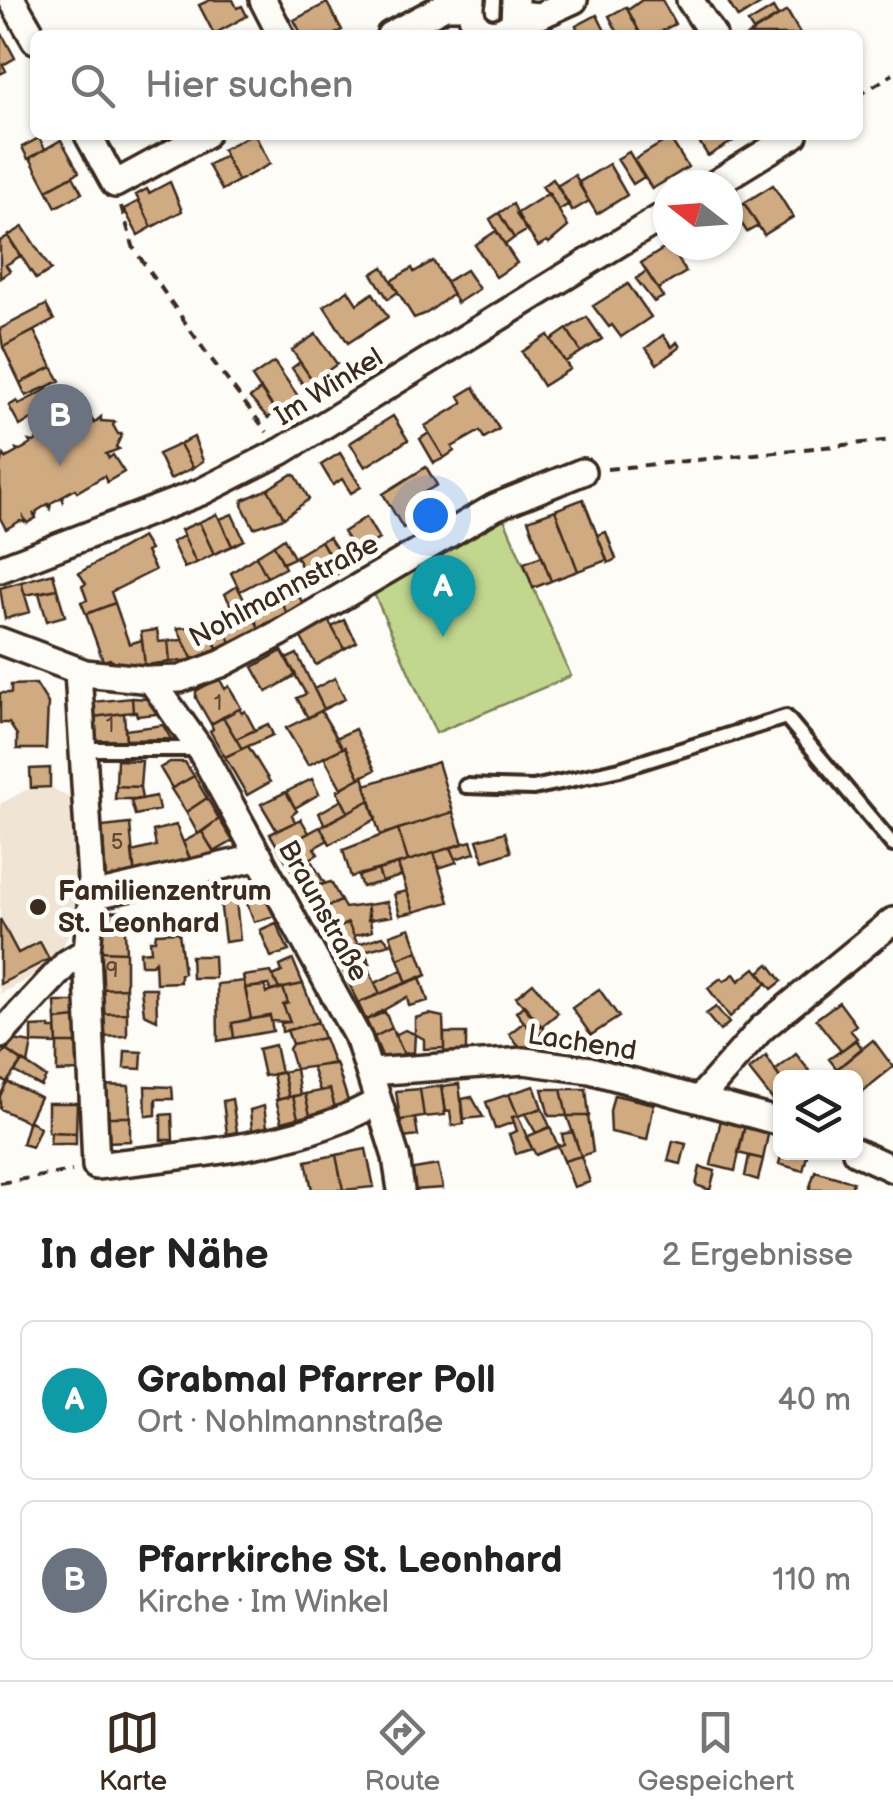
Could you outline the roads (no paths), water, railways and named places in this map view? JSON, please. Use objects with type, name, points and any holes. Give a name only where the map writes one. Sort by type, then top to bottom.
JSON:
[{"type":"street","points":[[12,0],[30,31]]},
{"type":"street","points":[[263,0],[278,30]]},
{"type":"street","points":[[505,30],[516,7],[539,16],[574,0]]},
{"type":"street","points":[[690,0],[710,30]]},
{"type":"street","points":[[399,30],[445,6],[471,3],[473,22],[483,30]]},
{"type":"street","points":[[91,140],[114,184],[196,140]]},
{"type":"street","points":[[736,170],[781,140]]},
{"type":"street","name":"Im Winkel","points":[[0,569],[201,492],[282,451],[653,222]]},
{"type":"street","name":"Nohlmannstraße","points":[[0,642],[78,671],[151,680],[180,679],[221,664],[297,624],[495,507],[582,472]]},
{"type":"street","points":[[78,671],[92,896],[87,951],[96,1166],[272,1140],[356,1114],[377,1102]]},
{"type":"street","name":"Braunstraße","points":[[151,680],[200,749],[359,1040],[396,1158],[401,1190]]},
{"type":"street","points":[[92,896],[260,857]]},
{"type":"street","points":[[700,1098],[761,1029],[893,921]]},
{"type":"street","points":[[0,1035],[68,963],[87,951]]},
{"type":"street","name":"Lachend","points":[[370,1072],[524,1061],[590,1070],[773,1120]]},
{"type":"street","points":[[863,1155],[893,1169]]},
{"type":"lane","points":[[466,786],[534,788],[620,769],[786,717],[893,846]]},
{"type":"lane","points":[[83,749],[200,749]]},
{"type":"place","name":"Pfarrkirche St. Leonhard","points":[[60,466]]},
{"type":"place","name":"Grabmal Pfarrer Poll","points":[[443,637]]},
{"type":"place","name":"Familienzentrum St. Leonhard","points":[[38,907]]}]
